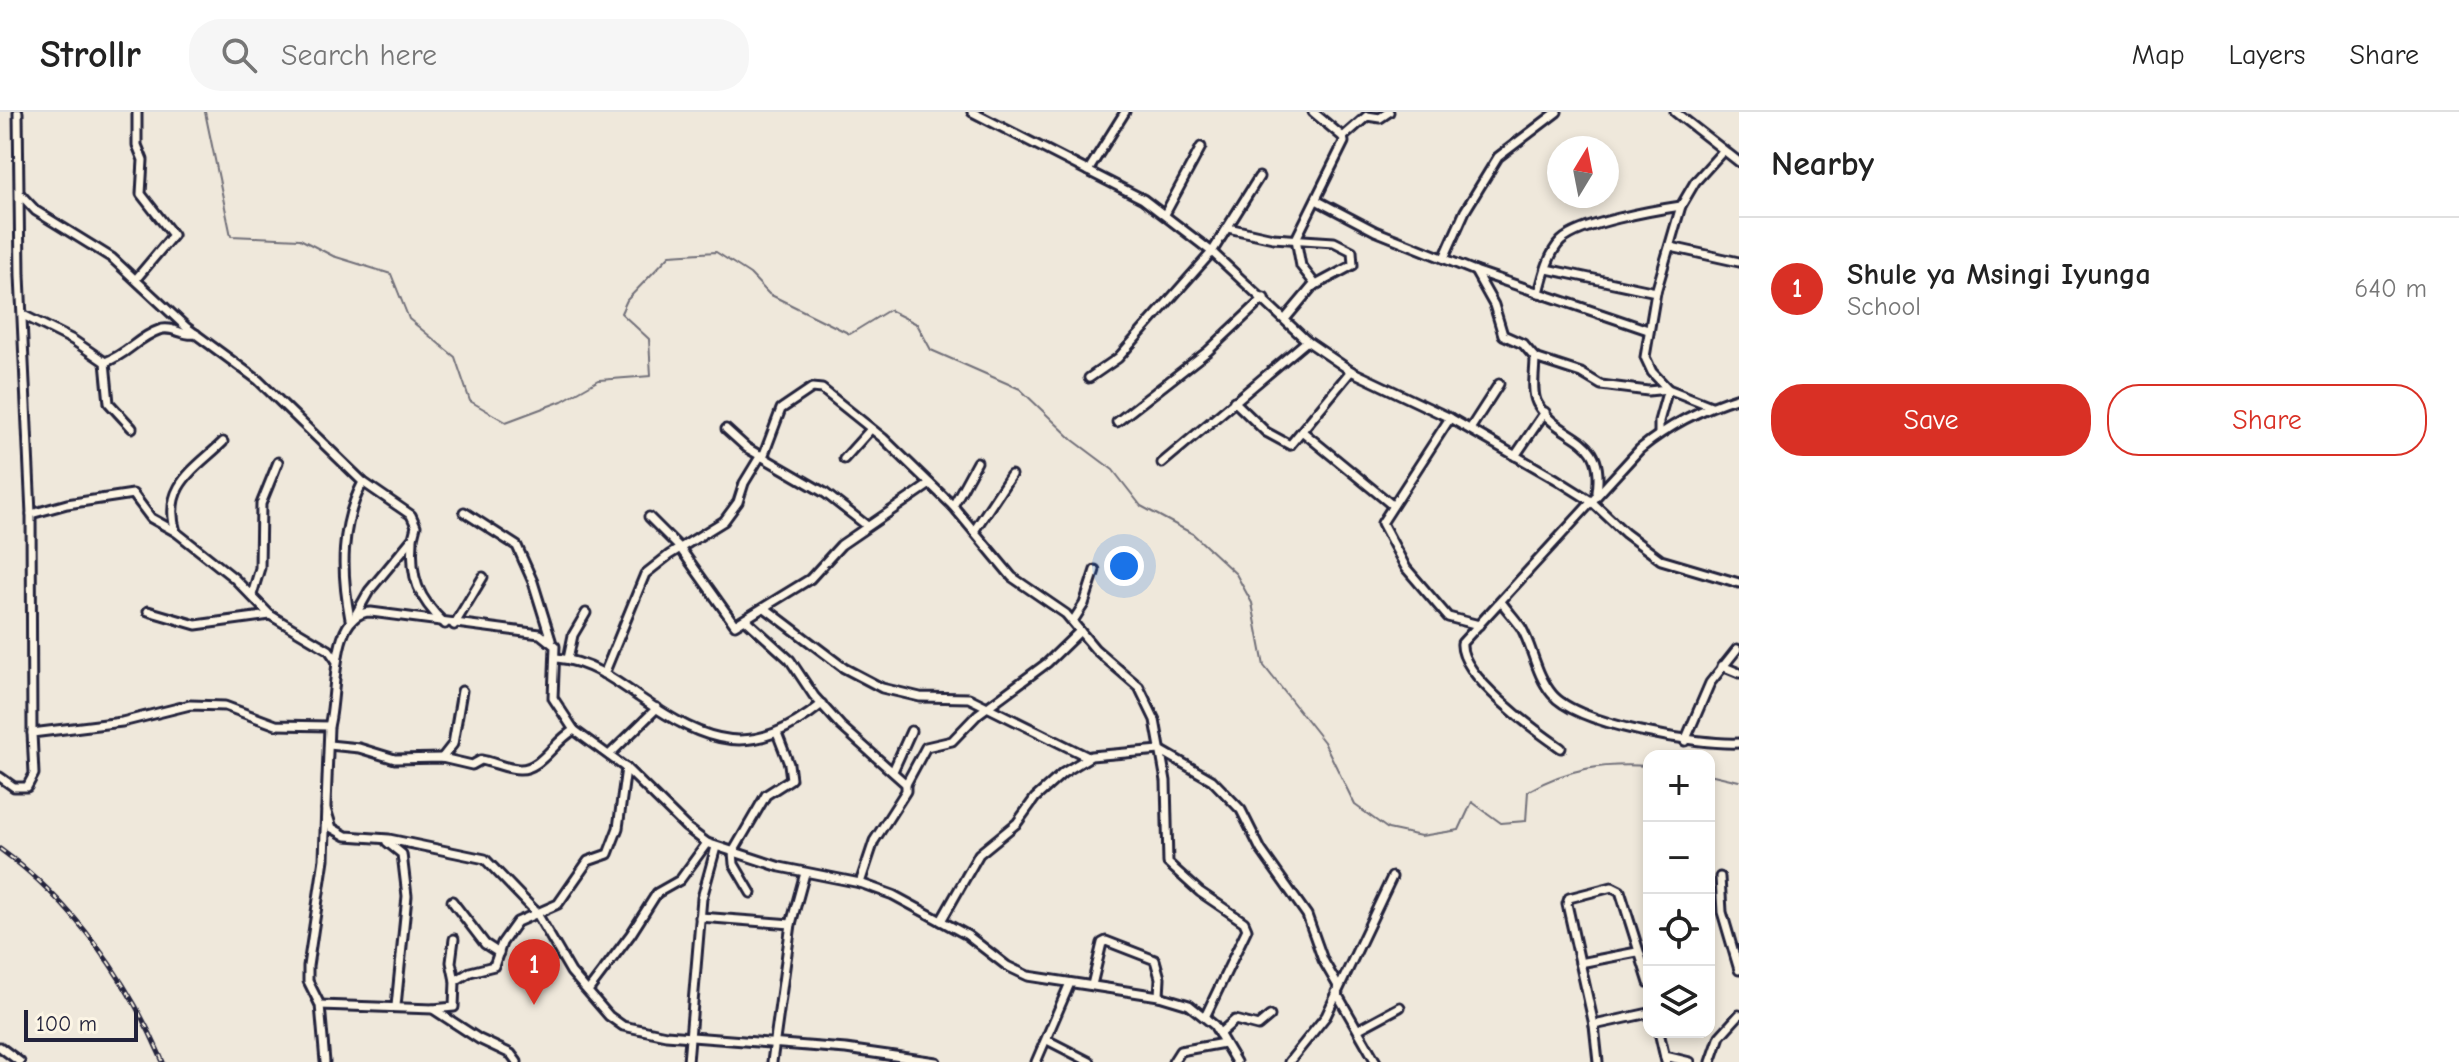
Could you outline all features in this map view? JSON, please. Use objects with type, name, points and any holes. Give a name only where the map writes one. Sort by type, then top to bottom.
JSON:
[{"type":"street","points":[[0,777],[14,787],[27,787],[34,774],[31,514],[18,112]]},
{"type":"street","points":[[136,279],[173,235],[141,194],[143,160],[137,145],[137,112]]},
{"type":"street","points":[[972,112],[1115,182],[1165,214],[1264,298],[1307,341],[1351,371],[1450,418],[1591,501],[1625,533],[1661,560],[1739,583]]},
{"type":"street","points":[[991,123],[996,112]]},
{"type":"street","points":[[1088,171],[1125,112]]},
{"type":"street","points":[[1313,112],[1343,137]]},
{"type":"street","points":[[1315,284],[1301,266],[1296,239],[1340,152],[1343,137],[1367,116],[1380,118],[1389,112]]},
{"type":"street","points":[[1444,258],[1471,199],[1498,157],[1557,112]]},
{"type":"street","points":[[1675,112],[1739,162]]},
{"type":"street","points":[[1165,214],[1201,147]]},
{"type":"street","points":[[1711,406],[1668,389],[1652,372],[1645,357],[1656,292],[1681,206],[1723,151]]},
{"type":"street","points":[[1089,378],[1118,358],[1212,252],[1259,177]]},
{"type":"street","points":[[20,194],[36,211],[96,247],[136,279],[196,334],[258,380],[363,482],[411,515],[416,526],[411,566],[418,592],[450,624]]},
{"type":"street","points":[[1316,200],[1375,231],[1475,271],[1648,330]]},
{"type":"street","points":[[1539,293],[1556,248],[1568,236],[1625,217],[1681,206]]},
{"type":"street","points":[[1228,228],[1334,242],[1352,251],[1353,265],[1315,284],[1286,318]]},
{"type":"street","points":[[1671,247],[1739,262]]},
{"type":"street","points":[[1547,269],[1656,292]]},
{"type":"street","points":[[1475,271],[1494,305],[1503,335],[1523,344],[1535,358],[1581,373],[1601,385],[1648,391],[1668,389]]},
{"type":"street","points":[[1117,422],[1208,351],[1264,298]]},
{"type":"street","points":[[23,315],[73,340],[105,362],[109,403],[132,428]]},
{"type":"street","points":[[105,362],[127,353],[144,338],[163,328],[196,334]]},
{"type":"street","points":[[1162,463],[1307,341]]},
{"type":"street","points":[[1535,358],[1536,400],[1545,412],[1594,453],[1598,464],[1597,492]]},
{"type":"street","points":[[1234,401],[1281,443],[1290,445],[1351,371]]},
{"type":"street","points":[[1470,429],[1499,384]]},
{"type":"street","points":[[604,674],[645,574],[730,514],[762,456],[781,409],[815,386],[871,429],[953,506],[1012,577],[1073,621],[1139,687],[1155,720],[1166,781],[1168,863],[1200,892],[1244,922],[1247,929],[1205,1017]]},
{"type":"street","points":[[1659,433],[1659,421],[1668,389]]},
{"type":"street","points":[[1561,748],[1518,717],[1465,657],[1462,643],[1502,603],[1597,492],[1659,433],[1711,406],[1739,397]]},
{"type":"street","points":[[1515,456],[1545,412]]},
{"type":"street","points":[[1450,418],[1392,505],[1383,525],[1406,568],[1448,617],[1479,625]]},
{"type":"street","points":[[726,429],[762,456],[825,493],[866,525]]},
{"type":"street","points":[[844,459],[871,429]]},
{"type":"street","points":[[1303,432],[1392,505]]},
{"type":"street","points":[[176,532],[172,515],[178,483],[223,442]]},
{"type":"street","points":[[252,595],[260,568],[261,504],[278,462]]},
{"type":"street","points":[[953,506],[977,462]]},
{"type":"street","points":[[974,531],[1011,475]]},
{"type":"street","points":[[353,617],[344,586],[346,526],[363,482]]},
{"type":"street","points":[[649,517],[680,548],[735,625],[810,579],[836,549],[866,525],[930,484]]},
{"type":"street","points":[[31,514],[67,504],[133,494],[151,518],[198,547],[270,615],[329,650],[336,660]]},
{"type":"street","points":[[464,512],[517,546],[533,582],[557,658],[553,698],[574,730],[626,768],[686,827],[707,843],[805,873],[860,883],[967,935],[1018,972],[1036,979],[1159,996],[1189,1005],[1205,1017],[1236,1062]]},
{"type":"street","points":[[325,1062],[320,1005],[311,989],[308,966],[319,898],[336,660],[353,617],[369,591],[413,538]]},
{"type":"street","points":[[1073,621],[1084,604],[1095,570]]},
{"type":"street","points":[[450,624],[483,577]]},
{"type":"street","points":[[1502,603],[1521,628],[1545,684],[1559,701],[1603,720],[1685,741],[1739,743]]},
{"type":"street","points":[[765,608],[844,668],[882,688],[920,697],[958,695],[1088,757]]},
{"type":"street","points":[[148,611],[196,625],[270,615]]},
{"type":"street","points":[[353,617],[371,612],[517,630],[544,635],[552,642]]},
{"type":"street","points":[[568,659],[570,642],[586,613]]},
{"type":"street","points":[[746,620],[790,660],[822,704],[851,736],[906,784]]},
{"type":"street","points":[[860,883],[874,841],[906,791],[906,784],[926,747],[952,741],[988,707],[1033,675],[1080,631]]},
{"type":"street","points":[[1685,741],[1701,698],[1737,649]]},
{"type":"street","points":[[557,658],[568,659],[604,674],[681,723],[729,742],[757,740],[777,733],[800,722],[822,704]]},
{"type":"street","points":[[1722,666],[1739,673]]},
{"type":"street","points":[[442,758],[453,744],[462,691]]},
{"type":"street","points":[[32,733],[122,722],[190,705],[225,706],[276,725],[329,726]]},
{"type":"street","points":[[609,755],[657,708]]},
{"type":"street","points":[[329,745],[359,748],[395,759],[442,758],[468,765],[481,760],[510,768],[531,768],[540,763],[558,739],[574,730]]},
{"type":"street","points":[[893,771],[911,731]]},
{"type":"street","points":[[751,893],[734,864],[733,852],[766,795],[791,779],[789,764],[777,733]]},
{"type":"street","points":[[941,921],[983,850],[1017,823],[1049,784],[1088,757],[1160,750],[1212,780],[1241,810],[1261,850],[1307,915],[1323,960],[1376,1062]]},
{"type":"street","points":[[455,981],[470,972],[494,966],[517,922],[536,912],[544,913],[558,904],[588,861],[608,854],[618,828],[626,768]]},
{"type":"street","points":[[326,809],[337,833],[480,857],[536,912],[559,956],[609,1016],[623,1026],[691,1037],[864,1050],[936,1062]]},
{"type":"street","points":[[381,840],[400,850],[407,879],[396,1006]]},
{"type":"street","points":[[588,991],[657,893],[680,880],[707,843]]},
{"type":"street","points":[[688,1062],[704,882],[716,847]]},
{"type":"street","points":[[772,1062],[791,924],[805,873]]},
{"type":"street","points":[[1289,1062],[1315,1034],[1392,877]]},
{"type":"street","points":[[1720,877],[1721,906],[1735,941],[1739,970]]},
{"type":"street","points":[[1598,1062],[1594,1025],[1567,904],[1574,895],[1612,887],[1620,891],[1643,968]]},
{"type":"street","points":[[452,901],[485,944],[499,953]]},
{"type":"street","points":[[700,917],[791,924]]},
{"type":"street","points":[[320,1005],[454,1007],[455,981],[451,962],[454,939]]},
{"type":"street","points":[[1092,985],[1102,943],[1106,941],[1155,960],[1160,978],[1159,996]]},
{"type":"street","points":[[1580,963],[1637,952]]},
{"type":"street","points":[[1036,1062],[1070,983]]},
{"type":"street","points":[[1359,1029],[1400,1007]]},
{"type":"street","points":[[433,1009],[479,1039],[511,1054],[517,1062]]},
{"type":"street","points":[[1594,1025],[1643,1014]]},
{"type":"street","points":[[1711,1062],[1720,1036],[1739,1015]]},
{"type":"street","points":[[1219,1034],[1235,1020],[1258,1026],[1270,1016]]},
{"type":"street","points":[[1661,1038],[1666,1059],[1690,1062]]},
{"type":"street","points":[[1047,1040],[1090,1062]]},
{"type":"street","points":[[1173,1062],[1180,1051],[1224,1043]]},
{"type":"street","points":[[0,1047],[20,1062]]},
{"type":"waterway","points":[[205,112],[231,236],[300,239],[333,256],[391,274],[409,319],[455,357],[470,401],[506,422],[562,401],[599,380],[651,376],[649,339],[621,313],[627,300],[670,255],[716,252],[750,274],[769,294],[850,334],[889,310],[917,324],[931,350],[1020,389],[1073,440],[1113,470],[1141,506],[1193,534],[1236,574],[1252,603],[1264,666],[1324,742],[1355,805],[1388,829],[1421,836],[1459,830],[1472,802],[1501,823],[1526,821],[1528,791],[1543,783],[1587,769],[1643,766]]},
{"type":"waterway","points":[[1715,775],[1739,781]]},
{"type":"railway","points":[[0,849],[51,893],[96,945],[133,1002],[163,1062]]},
{"type":"place","name":"Shule ya Msingi Iyunga","points":[[534,1005]]}]
